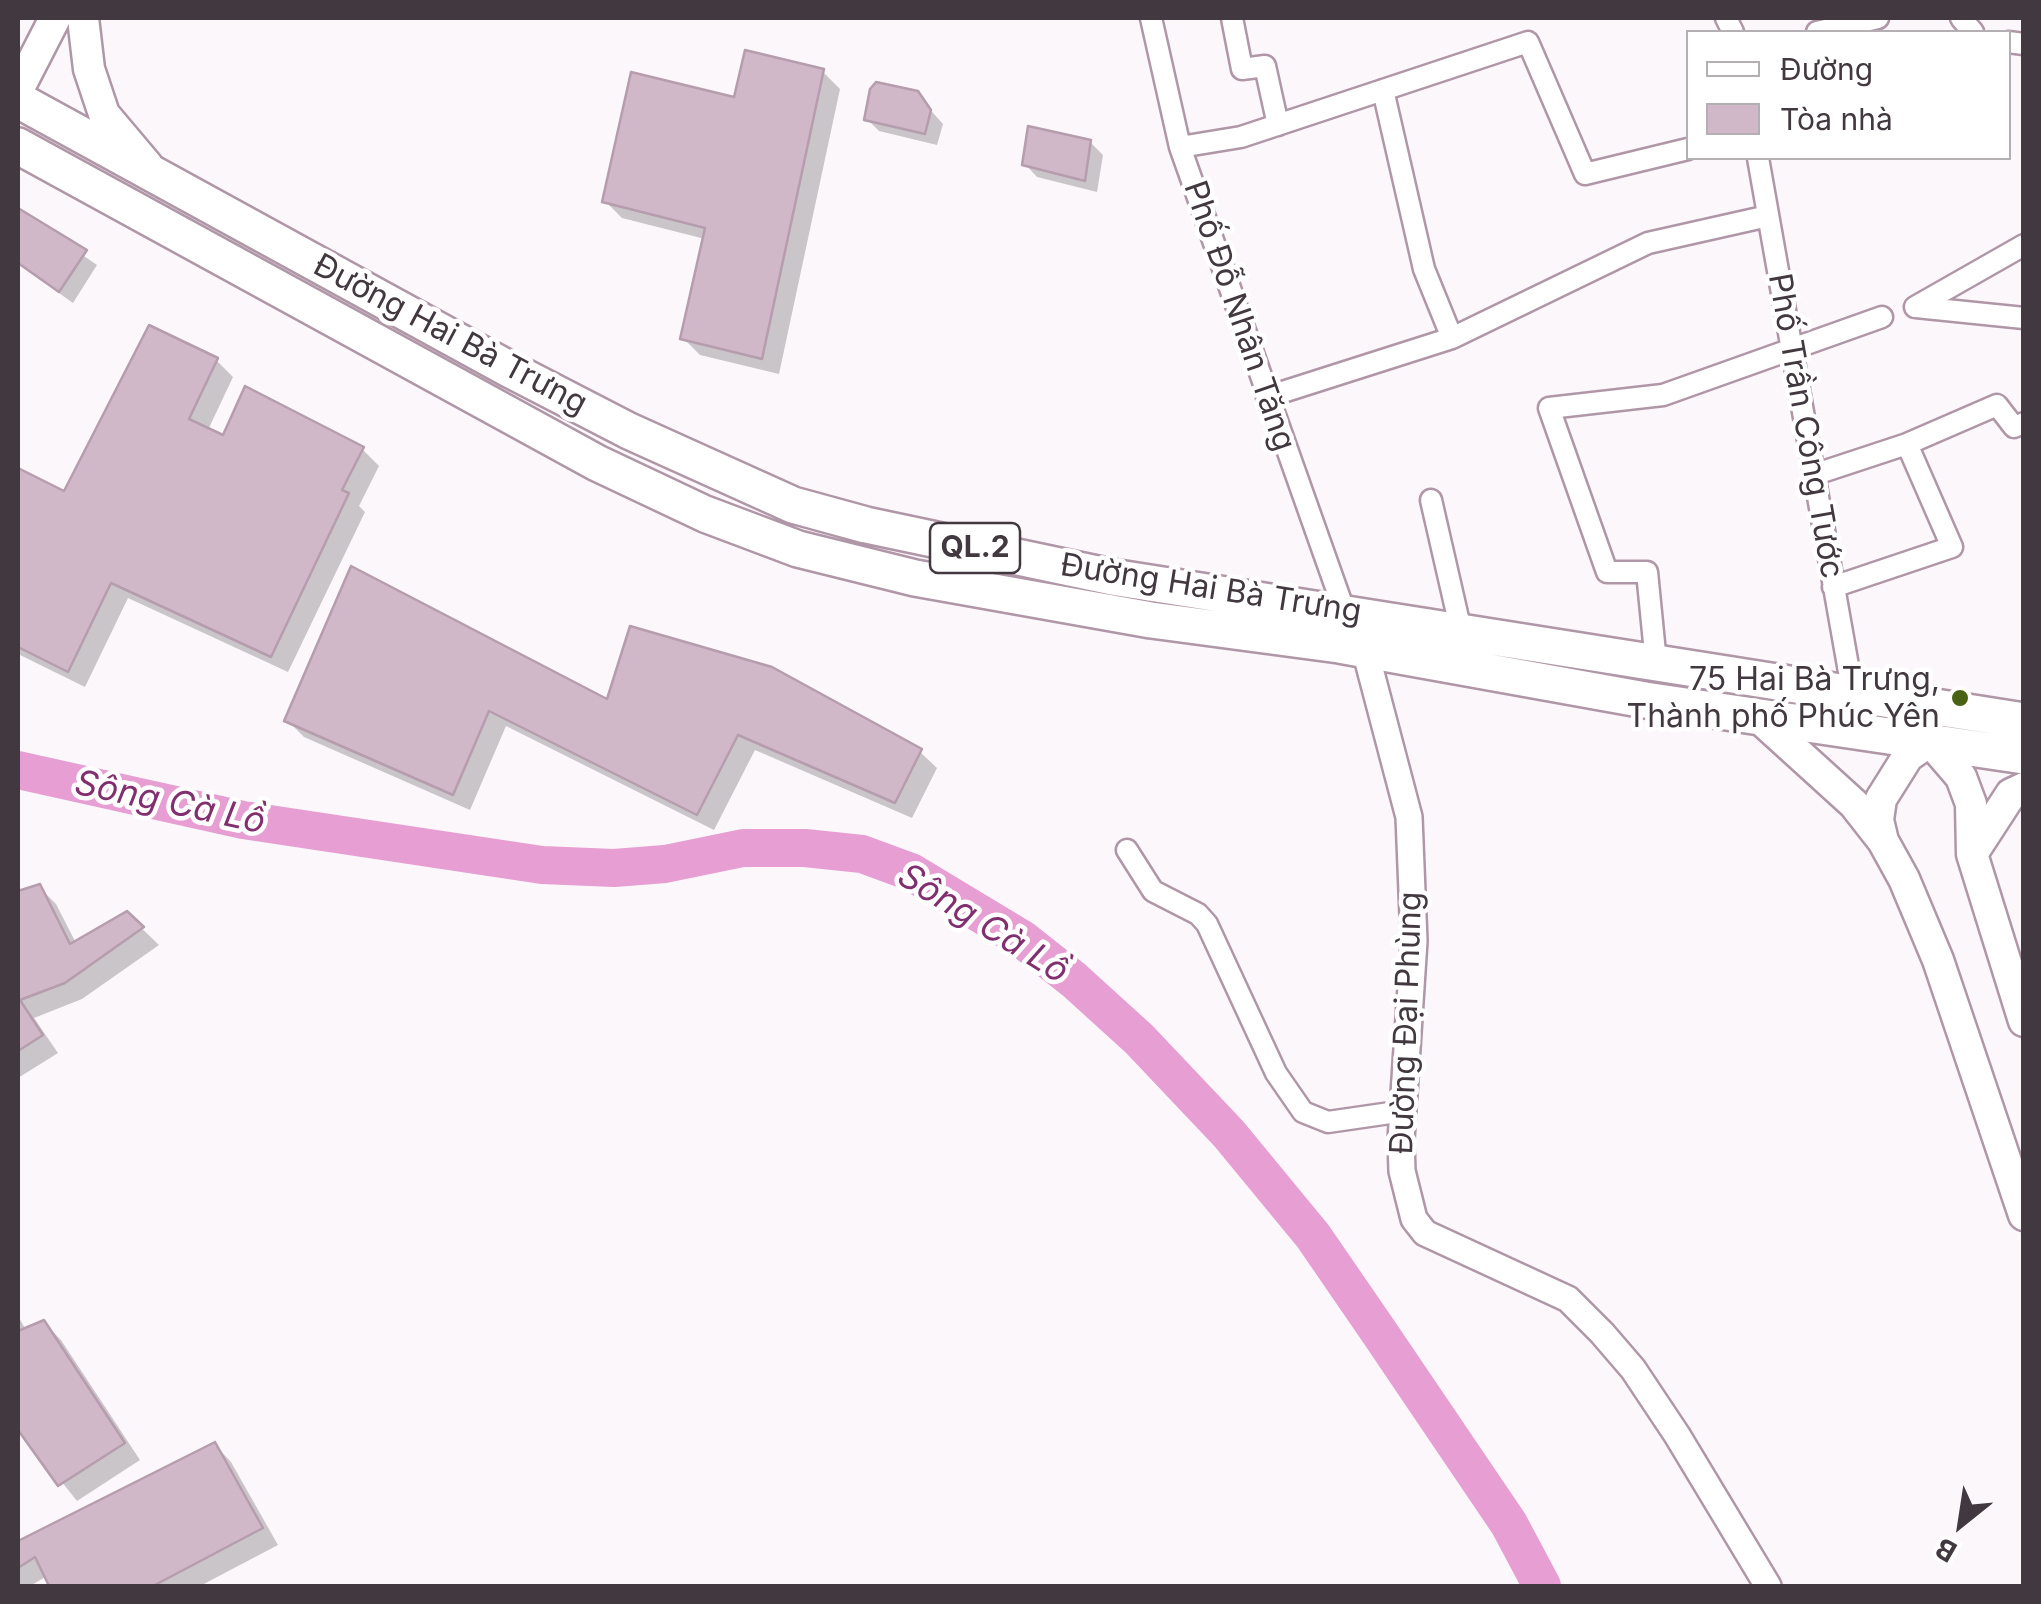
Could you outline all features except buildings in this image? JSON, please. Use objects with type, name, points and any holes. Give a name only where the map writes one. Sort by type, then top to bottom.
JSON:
[{"type":"highway","name":"Đường Hai Bà Trưng","points":[[18,100],[507,368],[724,476],[793,504],[1112,576],[2024,721]]},
{"type":"highway","name":"Đường Hai Bà Trưng","points":[[18,146],[612,470],[705,514],[798,549],[915,578],[1150,620],[1366,650],[2024,756]]},
{"type":"highway","points":[[915,578],[922,536]]},
{"type":"main road","points":[[18,90],[55,18]]},
{"type":"main road","points":[[83,18],[90,70],[104,114],[156,174]]},
{"type":"main road","points":[[1756,715],[1854,804],[1884,841]]},
{"type":"main road","points":[[2024,1021],[1972,854],[1971,804],[1961,777],[1930,741],[1908,756],[1881,799],[1878,820],[1938,960],[2024,1215]]},
{"type":"main road","points":[[1972,854],[2011,794],[2024,788]]},
{"type":"street","name":"Phố Đỗ Nhân Tăng","points":[[1151,18],[1180,148],[1344,610]]},
{"type":"street","points":[[1232,18],[1242,69],[1265,66],[1278,125]]},
{"type":"street","points":[[1826,30],[1878,18]]},
{"type":"street","points":[[1180,148],[1278,125],[1528,42],[1585,174],[1686,149]]},
{"type":"street","points":[[1383,90],[1424,269],[1452,338]]},
{"type":"street","name":"Phố Trần Công Tước","points":[[1758,160],[1853,694]]},
{"type":"street","points":[[1267,397],[1452,338],[1648,243],[1768,216]]},
{"type":"street","points":[[2024,245],[1916,307],[2024,318]]},
{"type":"street","points":[[1656,663],[1647,572],[1607,572],[1549,408],[1663,395],[1882,317]]},
{"type":"street","points":[[1813,475],[1907,444],[1997,405],[2014,427],[2024,423]]},
{"type":"street","points":[[1834,587],[1952,547],[1907,444]]},
{"type":"street","points":[[1431,500],[1462,630]]},
{"type":"street","name":"Đường Đại Phùng","points":[[1344,610],[1366,650],[1409,817],[1414,941],[1402,1171],[1414,1219],[1425,1233],[1568,1298],[1602,1333],[1633,1369],[1678,1434],[1768,1586]]},
{"type":"street","points":[[1127,850],[1154,891],[1198,914],[1207,924],[1276,1073],[1303,1112],[1328,1122],[1404,1111]]},
{"type":"waterway","name":"Sông Cà Lồ","points":[[18,770],[243,820],[542,865],[614,868],[665,864],[743,848],[805,848],[862,854],[911,872],[1022,939],[1074,980],[1139,1039],[1229,1134],[1313,1236],[1509,1524],[1542,1586]]},
{"type":"place","name":"75 Hai Bà Trưng, Thành phố Phúc Yên","points":[[1960,698]]}]
